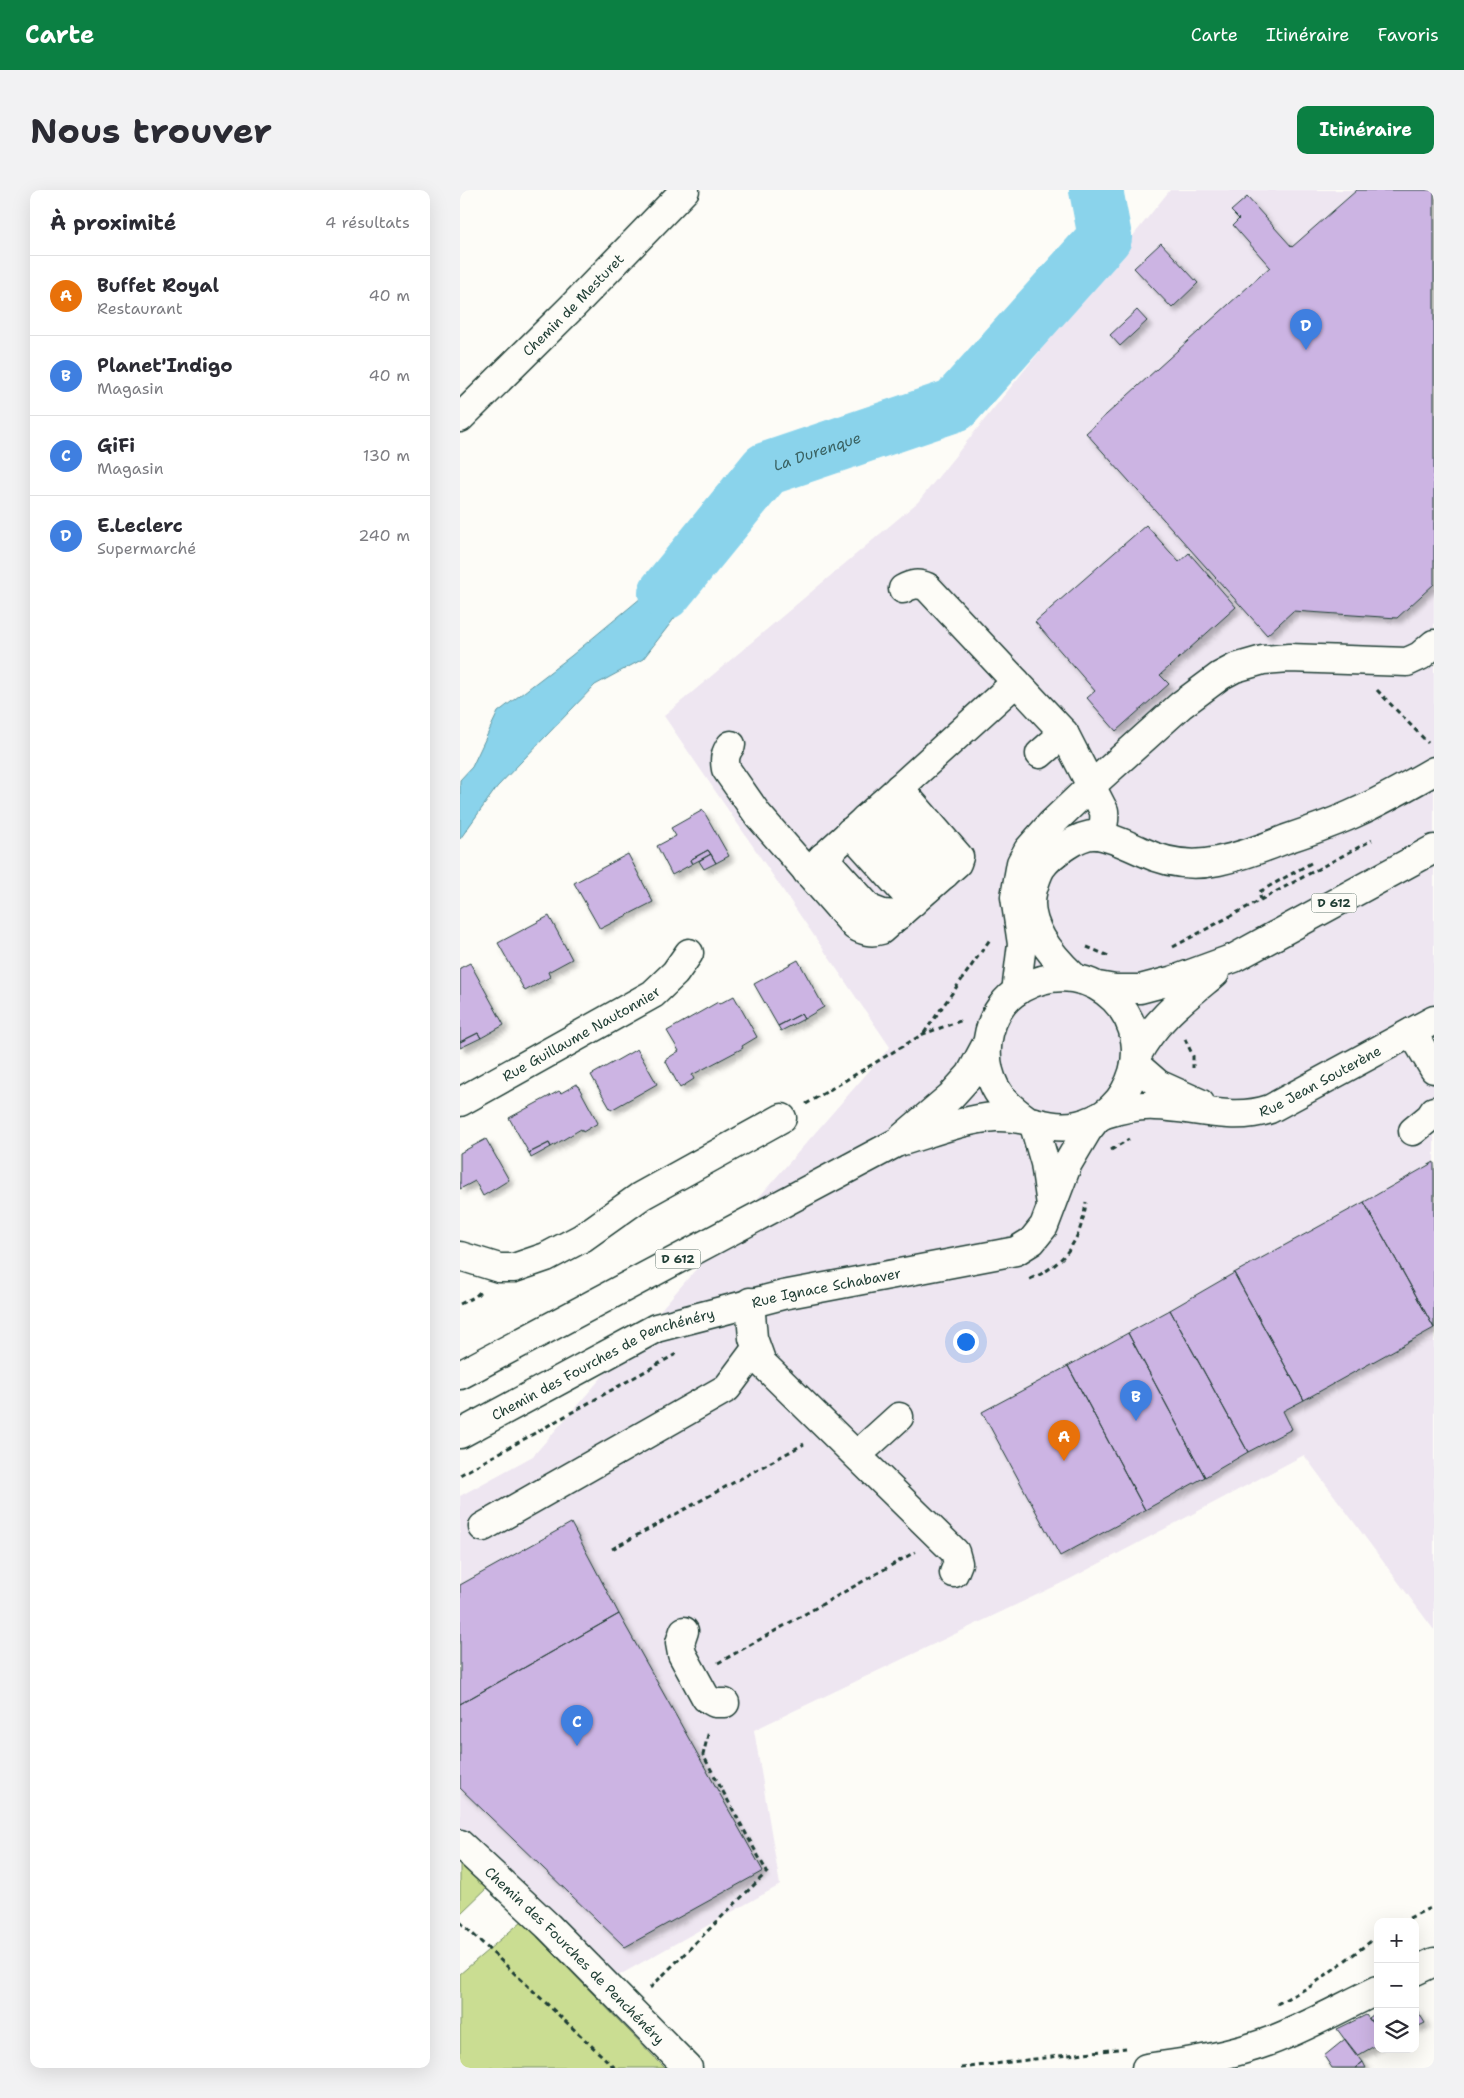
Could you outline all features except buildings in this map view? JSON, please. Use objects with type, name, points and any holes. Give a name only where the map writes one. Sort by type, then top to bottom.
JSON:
[{"type":"street","name":"Chemin de Mesturet","points":[[460,418],[572,308],[685,190]]},
{"type":"street","points":[[903,589],[911,585],[920,584],[927,588],[960,637],[1016,682],[1064,733],[1082,794],[1075,823],[1092,835],[1114,838],[1158,858],[1194,865],[1242,855],[1355,813],[1434,771]]},
{"type":"street","points":[[1016,992],[1022,944],[1015,897],[1021,863],[1038,838],[1082,794],[1188,700],[1220,676],[1235,668],[1262,660],[1278,658],[1407,662],[1420,656],[1434,644]]},
{"type":"street","points":[[815,865],[1016,682]]},
{"type":"street","points":[[1040,754],[1064,733]]},
{"type":"street","points":[[731,745],[726,752],[724,761],[726,769],[766,809],[815,865],[870,909],[883,914],[921,895],[958,863],[959,857],[874,811]]},
{"type":"street","points":[[874,811],[921,895]]},
{"type":"street","points":[[1086,982],[1054,976],[1034,982],[1016,992],[1000,1008],[988,1037],[988,1067],[995,1088],[1009,1106],[1030,1120],[1044,1126],[1062,1128],[1080,1125],[1101,1116],[1121,1098],[1133,1078],[1136,1060],[1135,1034],[1127,1015],[1114,998],[1086,982],[1055,959],[1045,946],[1038,932],[1034,917],[1031,894],[1042,868],[1050,859],[1073,842],[1092,835]]},
{"type":"street","name":"D 612","points":[[1086,982],[1122,989],[1145,988],[1174,980],[1234,958],[1434,848]]},
{"type":"street","name":"Rue Guillaume Nautonnier","points":[[460,1102],[653,994],[675,973],[689,953]]},
{"type":"street","name":"D 612","points":[[1136,1060],[1144,1042],[1165,1016],[1234,958]]},
{"type":"street","name":"Rue Jean Souterène","points":[[1101,1116],[1122,1109],[1155,1106],[1239,1115],[1258,1113],[1270,1109],[1423,1026],[1434,1069]]},
{"type":"street","name":"D 612","points":[[896,1143],[951,1096],[970,1075],[988,1037]]},
{"type":"street","name":"Rue Jean Souterène","points":[[1136,1060],[1158,1084],[1222,1113]]},
{"type":"street","points":[[1413,1130],[1430,1117],[1434,1111]]},
{"type":"street","name":"Rue Ignace Schabaver","points":[[954,1573],[958,1562],[955,1552],[940,1538],[898,1509],[838,1443],[774,1386],[756,1349],[753,1338],[750,1302],[1016,1251],[1032,1241],[1044,1226],[1068,1164],[1087,1131],[1101,1116]]},
{"type":"street","name":"D 612","points":[[460,1375],[896,1143],[994,1117],[1030,1120]]},
{"type":"street","points":[[460,1256],[499,1268],[514,1268],[546,1257],[582,1238],[641,1196],[782,1118]]},
{"type":"street","points":[[1030,1120],[1045,1163],[1052,1207]]},
{"type":"street","name":"Chemin des Fourches de Penchénéry","points":[[460,1434],[656,1328],[750,1302]]},
{"type":"street","points":[[483,1527],[727,1388],[756,1349]]},
{"type":"street","points":[[838,1443],[900,1417]]},
{"type":"street","points":[[684,1631],[680,1643],[682,1654],[706,1698],[720,1703]]},
{"type":"street","name":"Chemin des Fourches de Penchénéry","points":[[460,1844],[548,1926],[688,2068]]},
{"type":"street","points":[[1419,1970],[1434,1962]]},
{"type":"street","points":[[1146,2068],[1199,2061],[1248,2048],[1292,2031],[1374,1992]]},
{"type":"path","points":[[1373,685],[1434,749]]},
{"type":"path","points":[[1165,952],[1373,839]]},
{"type":"path","points":[[923,1034],[994,933]]},
{"type":"path","points":[[1084,945],[1115,959]]},
{"type":"path","points":[[782,1118],[923,1034],[963,1020],[988,1037]]},
{"type":"path","points":[[1183,1034],[1193,1056],[1194,1063],[1191,1074]]},
{"type":"path","points":[[460,1475],[679,1352]]},
{"type":"path","points":[[612,1549],[838,1443]]},
{"type":"path","points":[[694,1676],[940,1538]]},
{"type":"path","points":[[629,2009],[767,1872],[704,1755],[720,1703]]},
{"type":"path","points":[[1409,1918],[1434,1906]]},
{"type":"path","points":[[460,1922],[615,2068]]},
{"type":"path","points":[[1272,2007],[1311,1986],[1374,1939]]},
{"type":"path","points":[[960,2068],[1127,2048]]},
{"type":"shaded area","points":[[1170,190],[1434,190],[1434,1630],[1304,1455],[1070,1579],[754,1730],[780,1885],[616,1977],[460,1830],[460,1496],[533,1456],[890,1047],[664,716],[918,502]]},
{"type":"green space","points":[[460,1859],[490,1885],[460,1914]]},
{"type":"green space","points":[[522,1921],[665,2068],[460,2068],[460,1974]]},
{"type":"water","points":[[719,518],[683,607],[643,659],[595,685],[497,787],[460,839],[460,780],[472,767],[498,712],[571,656],[659,583]]},
{"type":"waterway","name":"La Durenque","points":[[665,593],[766,469],[955,405],[1105,237],[1096,190]]},
{"type":"place","name":"E.Leclerc","points":[[1306,350]]},
{"type":"place","name":"Planet'Indigo","points":[[1136,1421]]},
{"type":"place","name":"Buffet Royal","points":[[1064,1461]]},
{"type":"place","name":"GiFi","points":[[577,1746]]}]
